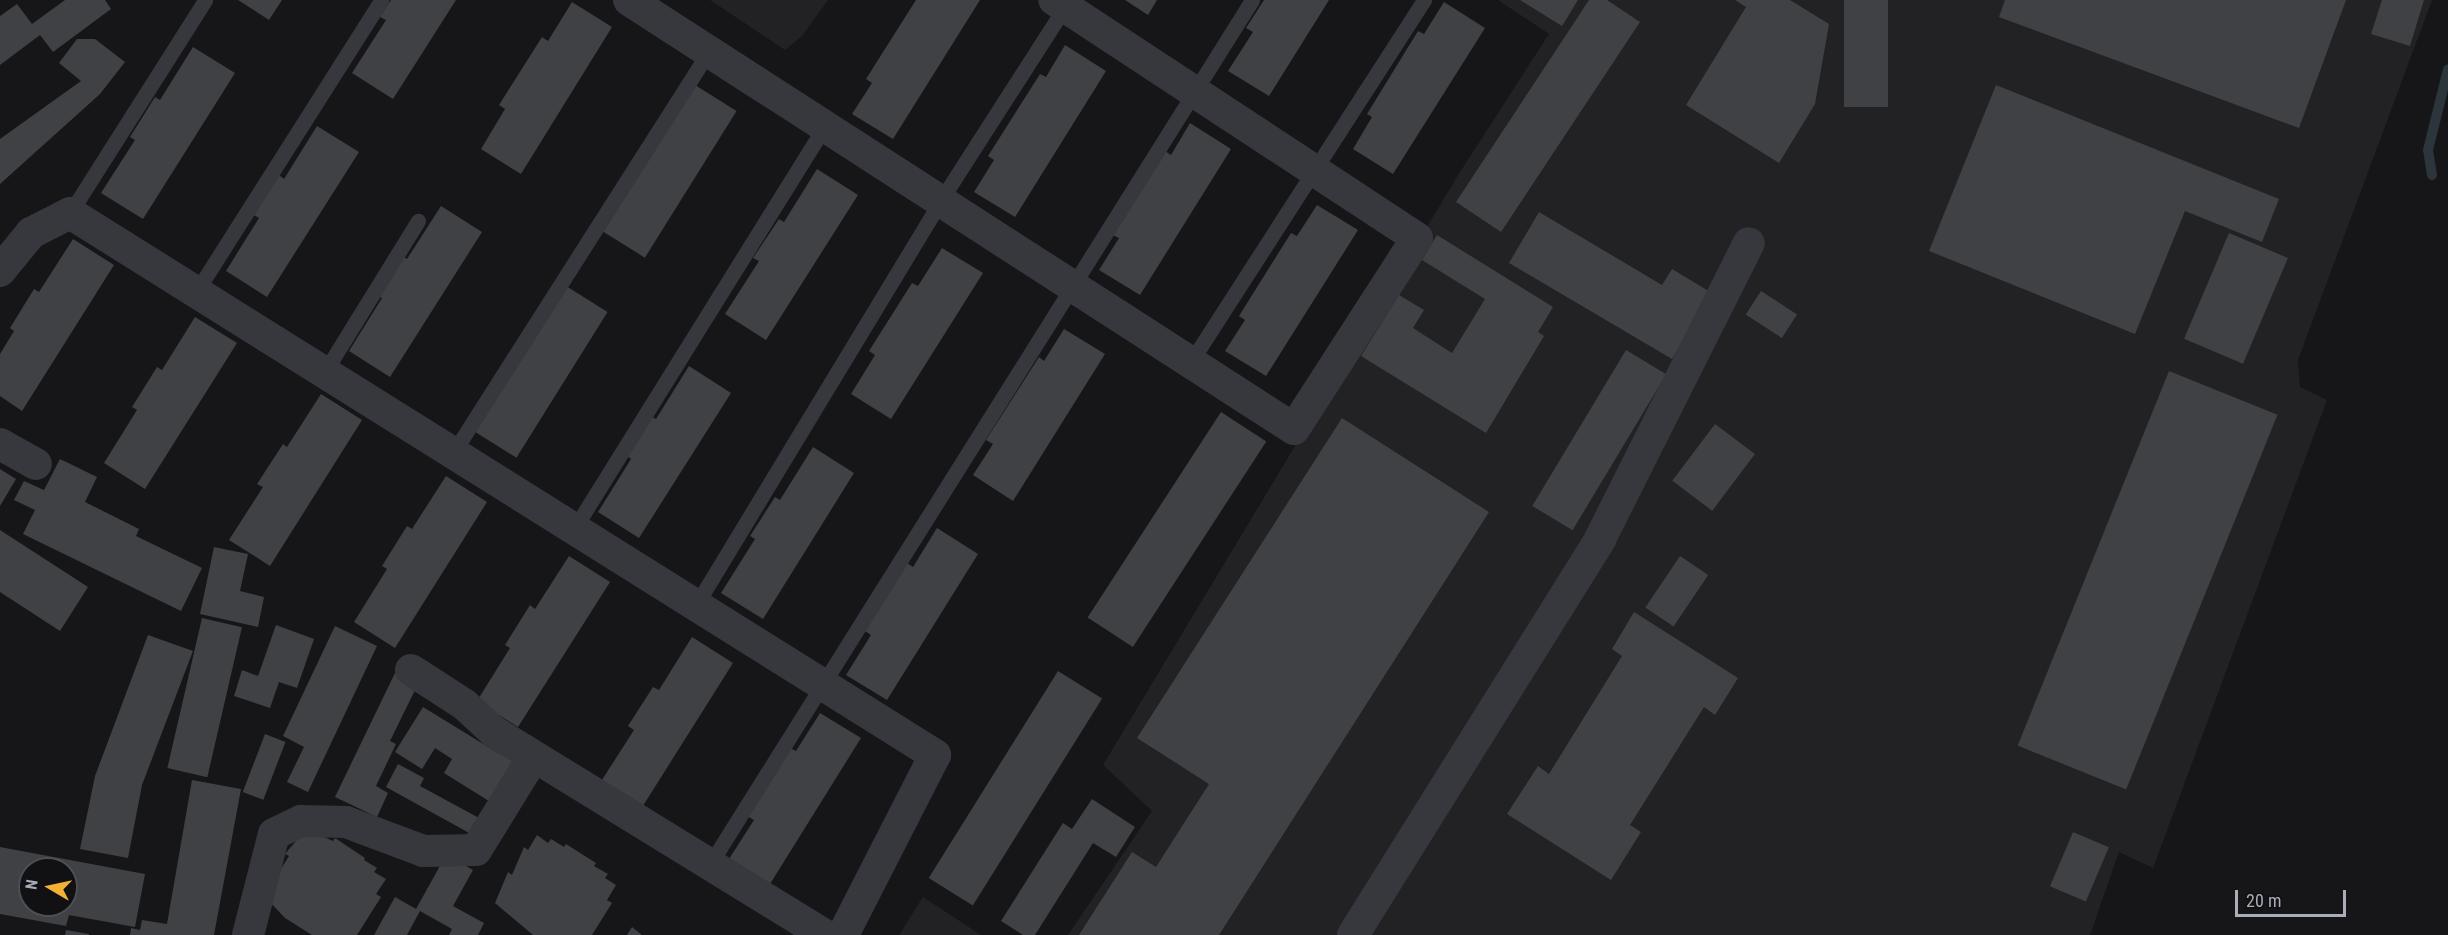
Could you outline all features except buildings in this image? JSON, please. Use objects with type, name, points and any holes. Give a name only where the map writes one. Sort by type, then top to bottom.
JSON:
[{"type":"street","points":[[629,0],[824,128],[1294,429],[1417,238],[1192,91],[1063,2]]},
{"type":"street","points":[[0,271],[31,233],[70,213],[935,755],[843,935]]},
{"type":"street","points":[[1353,935],[1600,539],[1749,243]]},
{"type":"street","points":[[0,444],[36,464]]},
{"type":"street","points":[[411,670],[534,756],[825,935]]},
{"type":"street","points":[[248,935],[274,834],[301,821],[346,822],[423,851],[476,850],[534,756]]},
{"type":"lane","points":[[70,213],[205,0]]},
{"type":"lane","points":[[196,292],[381,0]]},
{"type":"lane","points":[[710,864],[820,683],[1069,286],[1252,0]]},
{"type":"lane","points":[[1190,363],[1424,0]]},
{"type":"lane","points":[[696,605],[939,202],[1063,2]]},
{"type":"lane","points":[[453,453],[708,53]]},
{"type":"lane","points":[[574,529],[824,128]]},
{"type":"lane","points":[[324,373],[418,221]]},
{"type":"shaded area","points":[[710,0],[828,0],[802,36],[785,50]]},
{"type":"shaded area","points":[[1498,0],[2432,0],[2298,360],[2300,387],[2327,400],[2153,868],[2119,852],[2090,935],[1068,935],[1152,811],[1103,765],[1460,172],[1549,34]]},
{"type":"shaded area","points":[[923,897],[981,935],[899,935]]},
{"type":"waterway","points":[[2432,175],[2428,150],[2448,69]]}]
